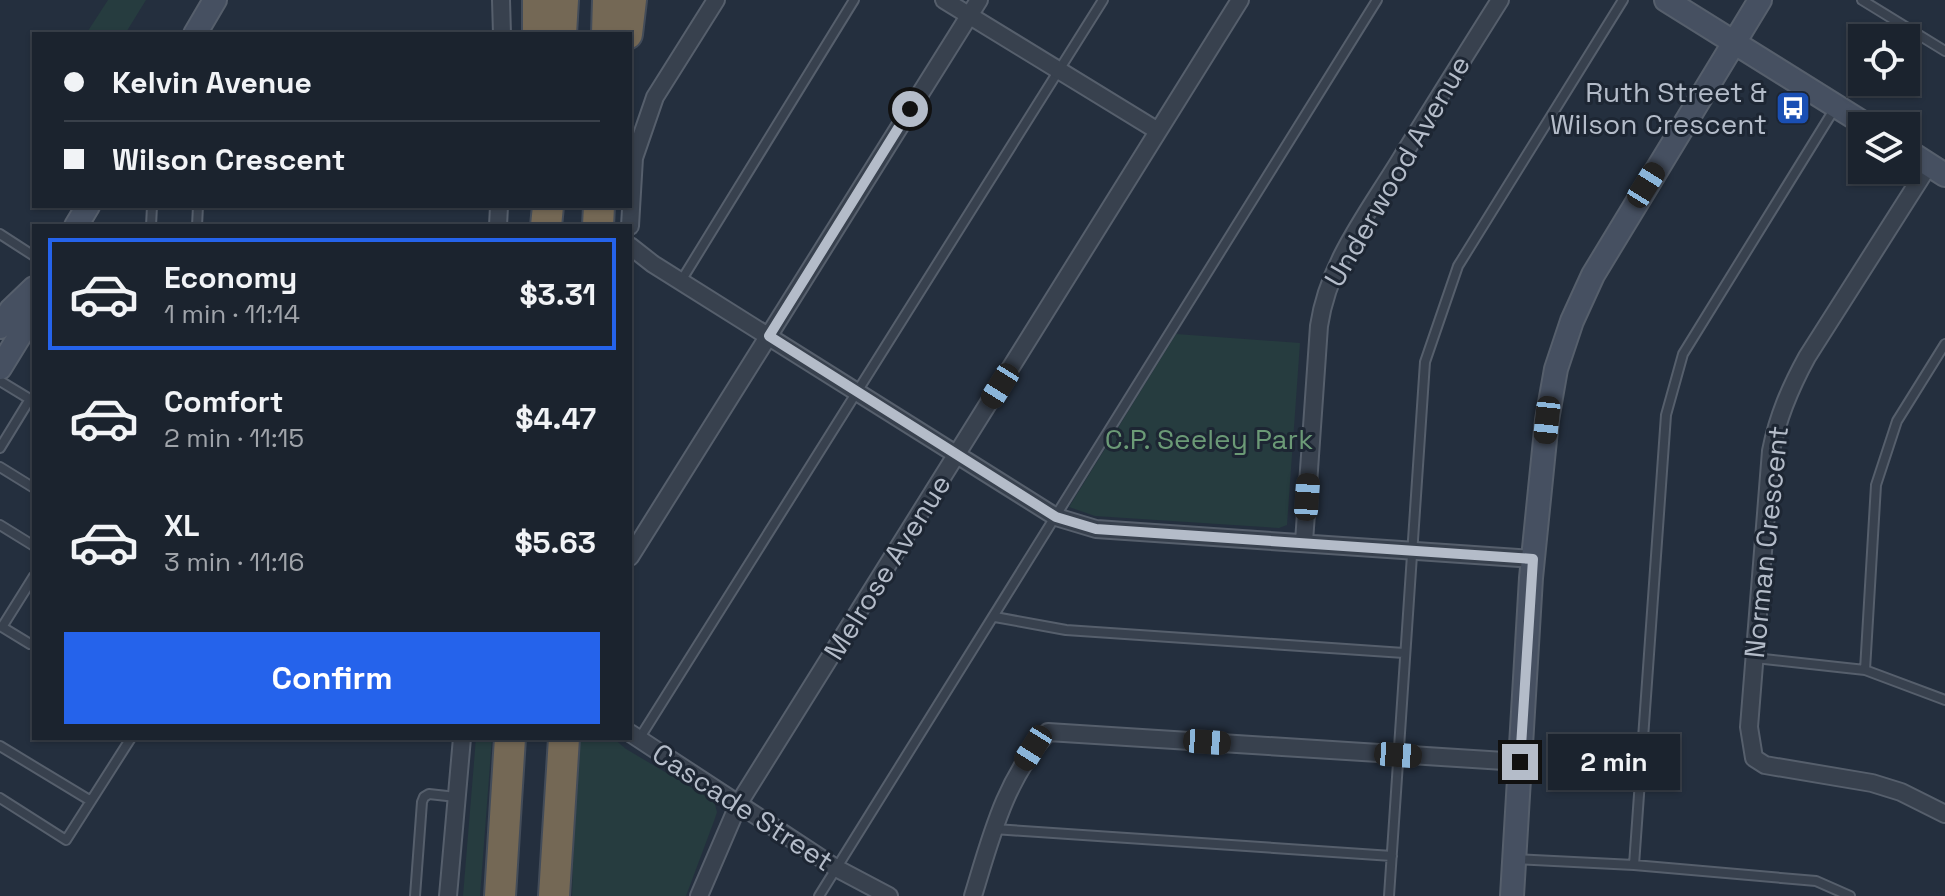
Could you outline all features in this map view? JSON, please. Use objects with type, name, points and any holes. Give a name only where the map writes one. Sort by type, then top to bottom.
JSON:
[{"type":"highway","points":[[538,0],[538,32]]},
{"type":"highway","points":[[561,32],[563,0]]},
{"type":"highway","points":[[607,32],[608,0]]},
{"type":"highway","points":[[627,32],[631,0]]},
{"type":"highway","points":[[500,896],[510,740]]},
{"type":"highway","points":[[554,896],[564,740]]},
{"type":"street","points":[[196,32],[215,0]]},
{"type":"street","points":[[501,0],[502,32]]},
{"type":"street","points":[[632,192],[634,158],[655,97],[716,0]]},
{"type":"street","points":[[944,0],[1158,131]]},
{"type":"street","points":[[632,554],[979,0]]},
{"type":"street","name":"Melrose Avenue","points":[[699,896],[739,803],[1240,0]]},
{"type":"street","name":"Underwood Avenue","points":[[1304,542],[1322,301],[1358,226],[1500,0]]},
{"type":"street","points":[[1666,0],[1848,113]]},
{"type":"street","points":[[1512,896],[1533,559],[1547,420],[1556,369],[1572,321],[1593,275],[1760,0]]},
{"type":"street","points":[[1920,159],[1937,170]]},
{"type":"street","name":"Norman Crescent","points":[[1937,170],[1807,357],[1777,421],[1771,451],[1749,727],[1754,758],[1765,765],[1872,783],[1901,792],[1945,814]]},
{"type":"street","points":[[632,247],[1056,517],[1096,529],[1533,559]]},
{"type":"street","points":[[0,327],[11,310],[32,290]]},
{"type":"street","points":[[0,368],[27,324],[32,308]]},
{"type":"street","points":[[973,896],[1008,788],[1033,748],[1048,732],[1520,762]]},
{"type":"street","name":"Cascade Street","points":[[635,736],[836,868],[889,896]]},
{"type":"street","points":[[448,896],[462,740]]},
{"type":"lane","points":[[681,281],[854,0]]},
{"type":"lane","points":[[635,736],[1103,0]]},
{"type":"lane","points":[[819,896],[1377,0]]},
{"type":"lane","points":[[1389,896],[1425,362],[1458,266],[1623,0]]},
{"type":"lane","points":[[1862,0],[1945,51]]},
{"type":"lane","points":[[1634,865],[1666,415],[1683,354],[1837,106]]},
{"type":"lane","points":[[0,234],[32,255]]},
{"type":"lane","points":[[1865,670],[1876,485],[1897,421],[1945,344]]},
{"type":"lane","points":[[0,381],[32,400],[0,448]]},
{"type":"lane","points":[[0,467],[32,487]]},
{"type":"lane","points":[[0,525],[32,545]]},
{"type":"lane","points":[[30,644],[2,627],[32,579]]},
{"type":"lane","points":[[995,617],[1066,630],[1404,653]]},
{"type":"lane","points":[[1754,658],[1865,670],[1945,700]]},
{"type":"lane","points":[[0,798],[66,840],[130,740]]},
{"type":"lane","points":[[0,746],[91,801]]},
{"type":"lane","points":[[415,896],[424,797],[429,794],[456,797]]},
{"type":"lane","points":[[993,829],[1392,856]]},
{"type":"lane","points":[[1515,859],[1634,865],[1816,881],[1850,896]]},
{"type":"green space","points":[[108,0],[146,0],[126,32],[87,32]]},
{"type":"green space","name":"C.P. Seeley Park","points":[[1176,334],[1300,343],[1287,525],[1279,528],[1095,516],[1069,507]]},
{"type":"green space","points":[[476,740],[492,740],[480,896],[463,896]]},
{"type":"green space","points":[[577,740],[615,740],[714,801],[717,812],[686,896],[572,896]]},
{"type":"place","name":"Ruth Street & Wilson Crescent","points":[[1793,108]]},
{"type":"route","points":[[910,109],[769,336],[1056,517],[1096,529],[1533,559],[1520,762]]}]
